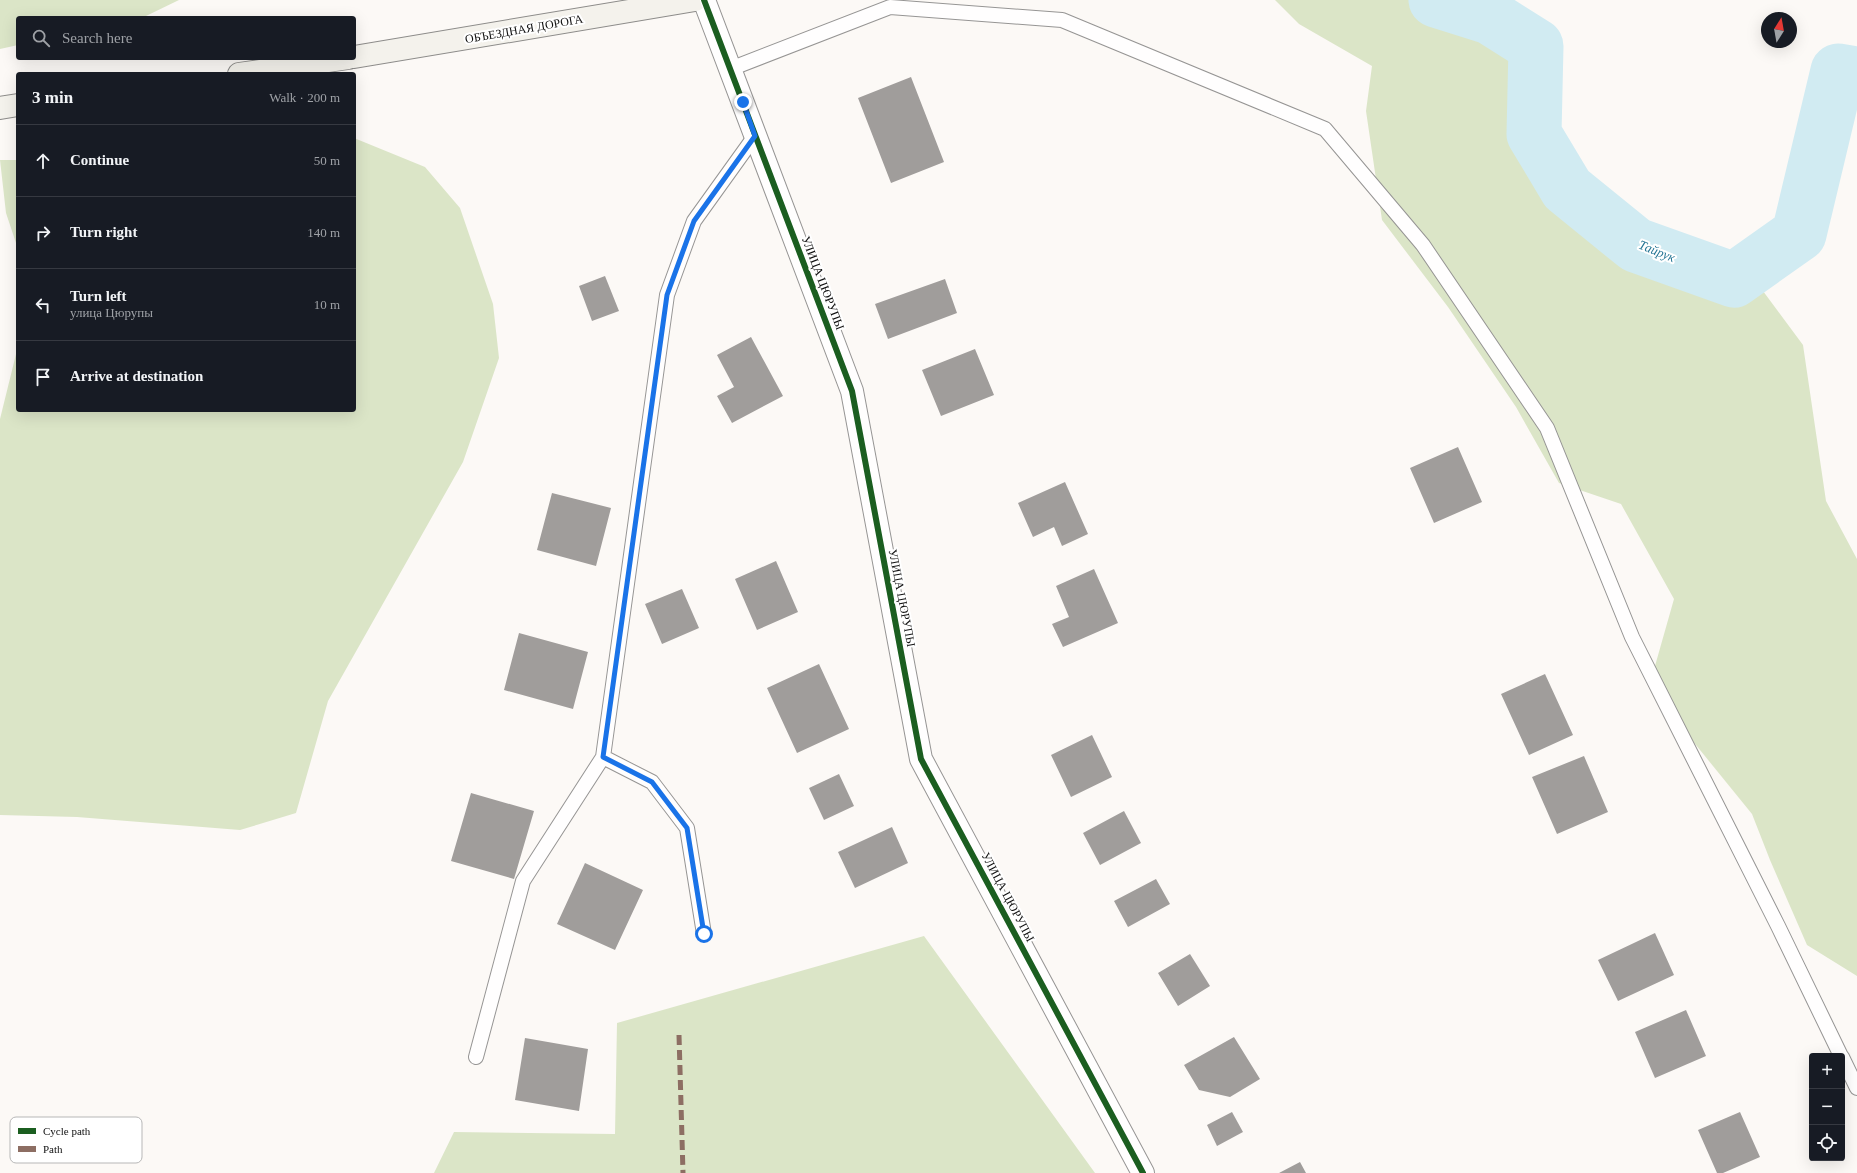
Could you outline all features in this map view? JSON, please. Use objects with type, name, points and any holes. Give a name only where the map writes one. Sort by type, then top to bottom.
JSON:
[{"type":"main road","name":"ОБЪЕЗДНАЯ ДОРОГА","points":[[356,57],[695,0]]},
{"type":"main road","points":[[253,72],[334,60]]},
{"type":"main road","points":[[0,108],[16,106]]},
{"type":"street","name":"УЛИЦА ЦЮРУПЫ","points":[[704,0],[852,391],[921,759],[1143,1173]]},
{"type":"lane","points":[[730,68],[890,7],[1062,20],[1325,129],[1423,244],[1547,428],[1632,637],[1778,926],[1840,1053]]},
{"type":"lane","points":[[476,1057],[524,881],[603,757],[667,295],[694,221],[755,136]]},
{"type":"lane","points":[[603,757],[652,782],[687,828],[704,934]]},
{"type":"lane","points":[[1845,1063],[1857,1088]]},
{"type":"green space","points":[[0,0],[179,0],[146,16],[16,16],[16,45],[0,49]]},
{"type":"green space","points":[[1275,0],[1410,0],[1440,24],[1519,46],[1531,159],[1613,255],[1763,291],[1803,345],[1826,501],[1857,559],[1857,976],[1807,945],[1770,860],[1752,814],[1687,734],[1651,680],[1674,599],[1621,504],[1559,483],[1516,407],[1448,307],[1382,220],[1366,111],[1372,66],[1299,24]]},
{"type":"green space","points":[[356,139],[425,167],[460,208],[493,304],[499,358],[463,462],[328,701],[296,813],[240,830],[77,817],[0,815],[0,419],[16,354],[16,412],[356,412]]},
{"type":"green space","points":[[0,160],[16,160],[16,243],[6,213]]},
{"type":"green space","points":[[924,936],[1095,1173],[434,1173],[454,1132],[615,1134],[617,1023]]},
{"type":"building","points":[[911,77],[944,162],[891,183],[858,98]]},
{"type":"building","points":[[605,276],[619,311],[592,321],[579,286]]},
{"type":"building","points":[[945,279],[957,313],[888,339],[875,304]]},
{"type":"building","points":[[751,337],[783,396],[732,423],[717,396],[734,387],[717,355]]},
{"type":"building","points":[[975,349],[994,395],[941,416],[922,370]]},
{"type":"building","points":[[1458,447],[1482,502],[1434,523],[1410,468]]},
{"type":"building","points":[[1065,482],[1088,534],[1062,546],[1054,527],[1033,537],[1018,503]]},
{"type":"building","points":[[552,493],[611,508],[596,566],[537,550]]},
{"type":"building","points":[[776,561],[798,612],[757,630],[735,579]]},
{"type":"building","points":[[1094,569],[1118,623],[1063,647],[1052,624],[1069,617],[1056,586]]},
{"type":"building","points":[[682,589],[699,628],[662,644],[645,604]]},
{"type":"building","points":[[519,633],[588,652],[573,709],[504,690]]},
{"type":"building","points":[[819,664],[849,729],[797,753],[767,688]]},
{"type":"building","points":[[1545,674],[1573,735],[1529,755],[1501,694]]},
{"type":"building","points":[[1092,735],[1112,777],[1071,797],[1051,755]]},
{"type":"building","points":[[1584,756],[1608,812],[1557,834],[1532,777]]},
{"type":"building","points":[[839,774],[854,806],[824,820],[809,788]]},
{"type":"building","points":[[471,793],[534,811],[514,879],[451,861]]},
{"type":"building","points":[[1124,811],[1141,843],[1100,865],[1083,833]]},
{"type":"building","points":[[892,827],[908,863],[855,888],[838,852]]},
{"type":"building","points":[[585,863],[643,890],[615,950],[557,924]]},
{"type":"building","points":[[1156,879],[1170,904],[1128,927],[1114,901]]},
{"type":"building","points":[[1655,933],[1674,975],[1618,1001],[1598,960]]},
{"type":"building","points":[[1190,954],[1210,986],[1178,1006],[1158,973]]},
{"type":"building","points":[[1686,1010],[1706,1056],[1655,1078],[1635,1032]]},
{"type":"building","points":[[1234,1037],[1260,1079],[1230,1097],[1199,1090],[1184,1065]]},
{"type":"building","points":[[525,1038],[588,1049],[579,1111],[515,1100]]},
{"type":"building","points":[[1232,1112],[1243,1132],[1217,1146],[1207,1125]]},
{"type":"building","points":[[1740,1112],[1760,1157],[1723,1173],[1717,1173],[1698,1130]]},
{"type":"building","points":[[1300,1162],[1306,1173],[1279,1173]]},
{"type":"waterway","name":"Тайрук","points":[[1436,0],[1490,17],[1536,46],[1534,134],[1567,189],[1636,245],[1734,280],[1799,234],[1838,71],[1857,74]]},
{"type":"marked path","points":[[679,1035],[683,1173]]},
{"type":"cycle path","points":[[704,0],[852,391],[921,759],[1143,1173]]},
{"type":"route","points":[[704,934],[687,828],[652,782],[603,757],[667,295],[694,221],[755,136],[743,102]]}]
